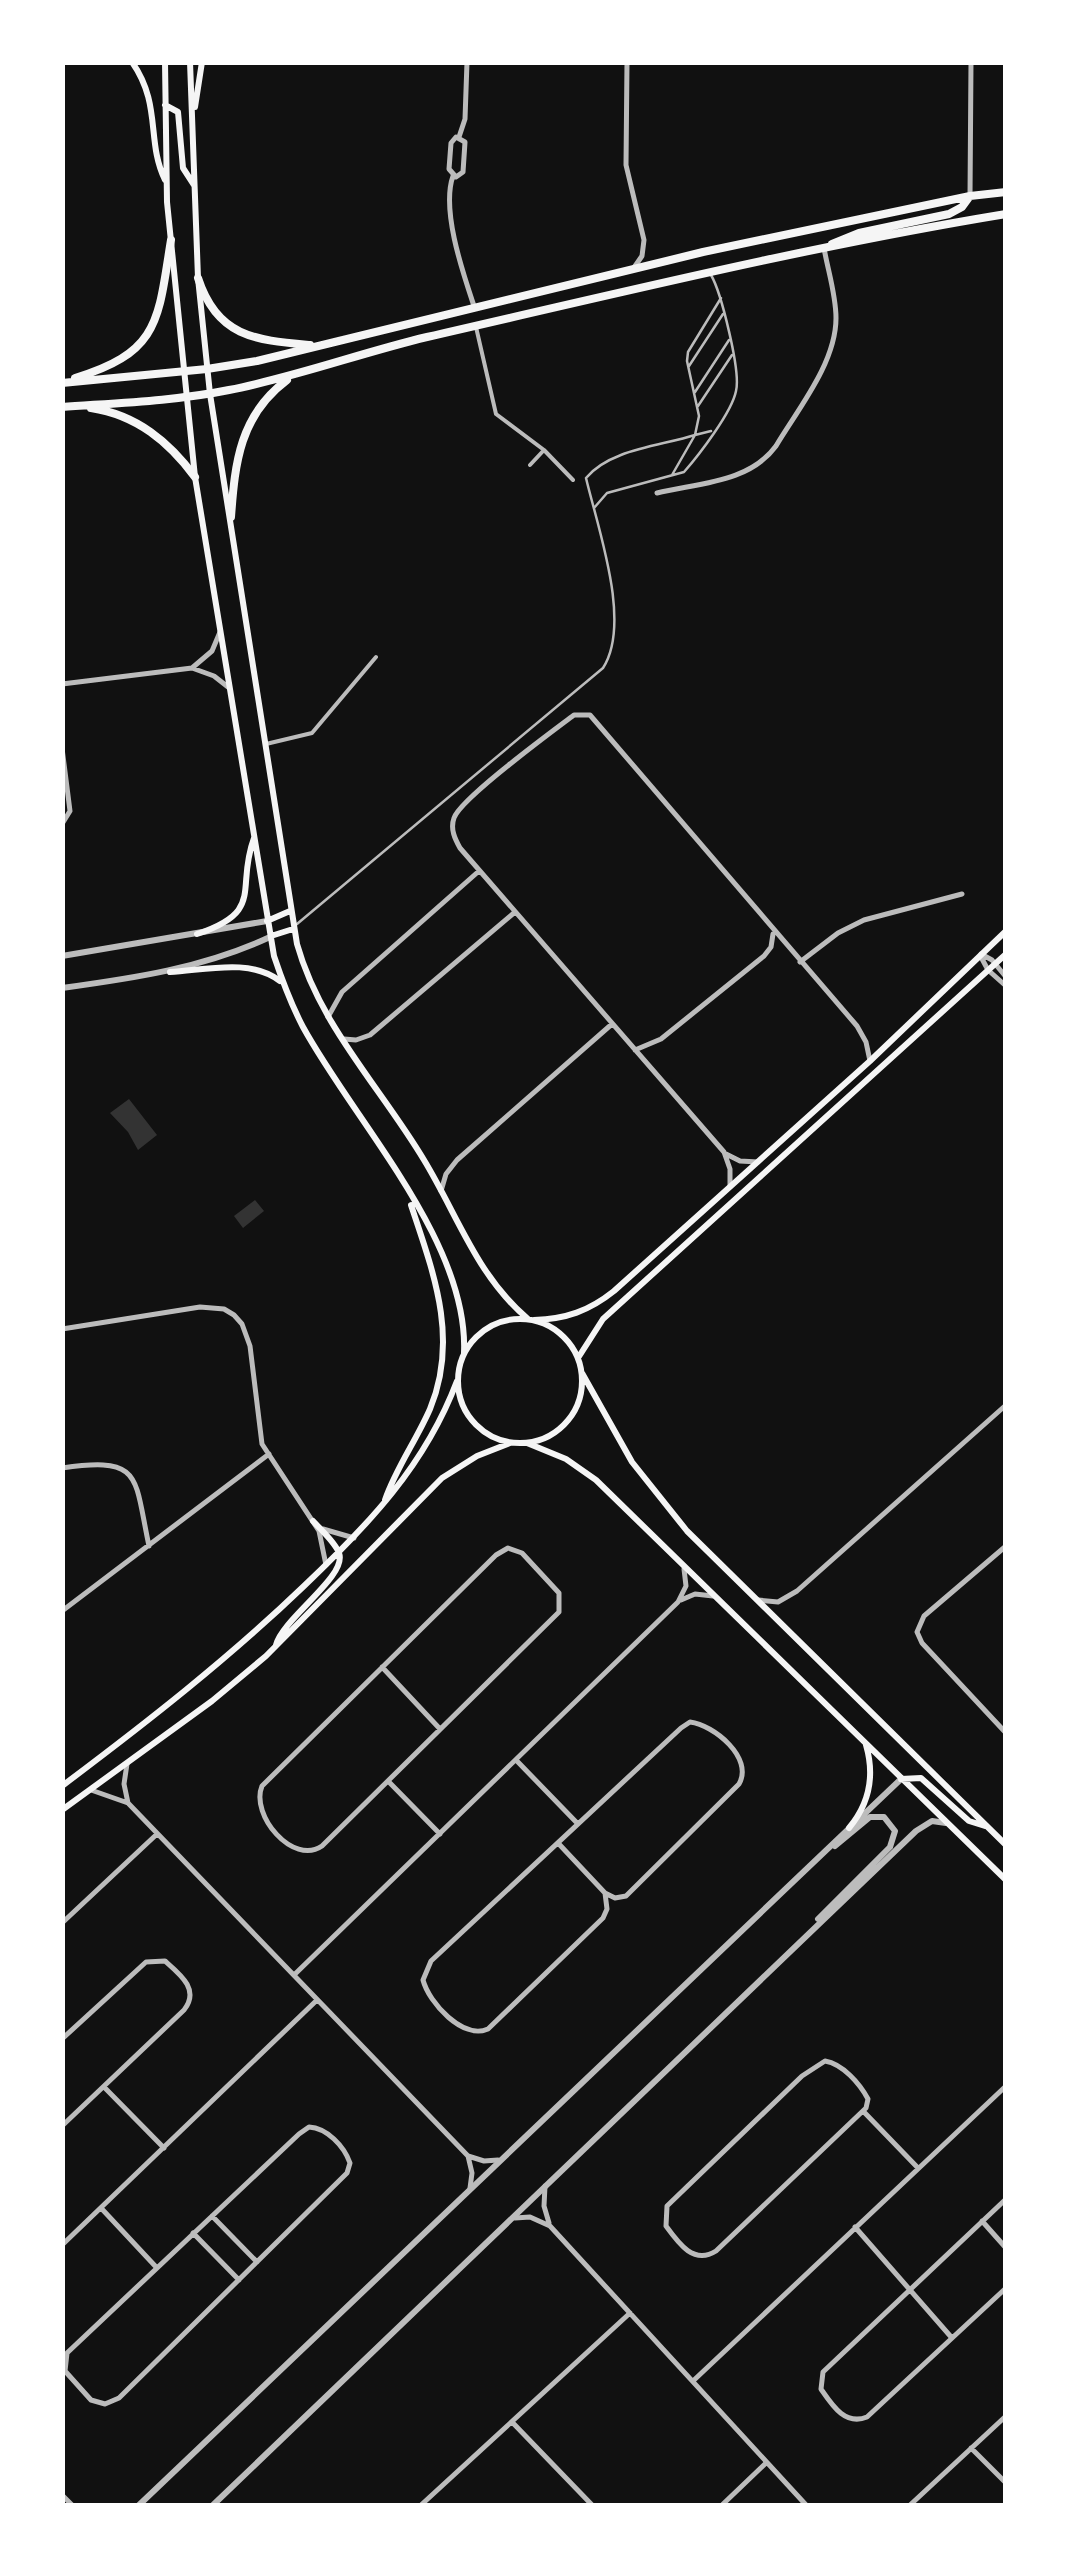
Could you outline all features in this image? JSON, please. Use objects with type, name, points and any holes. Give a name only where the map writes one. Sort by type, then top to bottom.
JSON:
[{"type":"main road","points":[[132,62],[153,106],[158,163],[166,182]]},
{"type":"main road","points":[[62,1786],[209,1672],[382,1508],[429,1442],[457,1380],[464,1353],[463,1318],[453,1279],[406,1190],[319,1054],[282,982],[270,936],[195,478],[166,182],[165,62]]},
{"type":"main road","points":[[190,62],[198,278],[210,394],[293,929],[304,968],[341,1038],[442,1190],[481,1267],[507,1300],[564,1337],[617,1437],[650,1485],[687,1530],[756,1600],[1006,1845]]},
{"type":"main road","points":[[192,124],[202,62]]},
{"type":"main road","points":[[165,104],[178,112],[183,168],[194,186]]},
{"type":"main road","points":[[62,382],[207,369],[319,346],[703,252],[970,196],[1006,192]]},
{"type":"main road","points":[[824,248],[860,233],[949,214],[962,208],[970,196]]},
{"type":"main road","points":[[62,407],[210,394],[293,376],[403,343],[708,271],[1006,214]]},
{"type":"main road","points":[[62,382],[113,366],[141,344],[158,312],[171,240]]},
{"type":"main road","points":[[703,252],[708,271]]},
{"type":"main road","points":[[198,278],[211,307],[233,329],[260,340],[319,346]]},
{"type":"main road","points":[[231,518],[234,470],[242,436],[262,403],[293,376]]},
{"type":"main road","points":[[77,406],[119,415],[139,424],[178,455],[195,478]]},
{"type":"main road","points":[[197,934],[227,922],[242,906],[247,890],[248,857],[255,836]]},
{"type":"main road","points":[[267,921],[290,910]]},
{"type":"main road","points":[[270,936],[293,929]]},
{"type":"main road","points":[[464,1353],[484,1330],[512,1319],[568,1316],[600,1302],[870,1061],[1006,932]]},
{"type":"main road","points":[[578,1358],[593,1330],[614,1308],[1006,954]]},
{"type":"main road","points":[[170,972],[252,968],[282,982]]},
{"type":"main road","points":[[382,1508],[398,1468],[429,1411],[440,1378],[444,1344],[439,1292],[406,1190]]},
{"type":"main road","points":[[457,1380],[458,1395],[471,1421],[495,1439],[527,1443],[546,1438],[575,1411],[582,1392],[582,1373]]},
{"type":"main road","points":[[62,1810],[222,1693],[276,1647],[428,1491],[467,1462],[510,1443]]},
{"type":"main road","points":[[527,1443],[566,1459],[596,1480],[1006,1880]]},
{"type":"main road","points":[[276,1647],[282,1629],[337,1571],[339,1552],[314,1521]]},
{"type":"main road","points":[[849,1828],[869,1792],[866,1744]]},
{"type":"main road","points":[[901,1779],[920,1778],[969,1820],[986,1826]]},
{"type":"street","points":[[466,62],[466,119],[459,136],[451,143],[449,169],[453,176],[449,202],[474,306]]},
{"type":"street","points":[[627,62],[626,165],[644,240],[642,256],[632,269]]},
{"type":"street","points":[[970,196],[971,62]]},
{"type":"street","points":[[453,176],[464,172],[465,142],[459,136]]},
{"type":"street","points":[[657,493],[745,473],[768,458],[824,364],[836,331],[824,248]]},
{"type":"street","points":[[476,327],[496,414],[544,450],[572,480]]},
{"type":"street","points":[[530,465],[544,450]]},
{"type":"street","points":[[192,668],[212,651],[222,627]]},
{"type":"street","points":[[266,744],[312,734],[376,657]]},
{"type":"street","points":[[62,684],[192,668],[214,676],[231,690]]},
{"type":"street","points":[[758,1162],[740,1161],[724,1152],[480,871],[455,839],[454,819],[468,800],[570,718],[585,713],[599,722],[856,1026],[866,1042],[870,1061]]},
{"type":"street","points":[[62,748],[70,811],[62,824]]},
{"type":"street","points":[[328,1017],[342,992],[480,871]]},
{"type":"street","points":[[800,962],[855,924],[962,894]]},
{"type":"street","points":[[341,1038],[356,1040],[370,1035],[515,912]]},
{"type":"street","points":[[62,956],[267,921]]},
{"type":"street","points":[[635,1050],[661,1040],[764,956],[771,947],[772,930]]},
{"type":"street","points":[[62,988],[170,972],[224,956],[270,936]]},
{"type":"street","points":[[981,954],[1006,977]]},
{"type":"street","points":[[981,954],[988,970],[1006,986]]},
{"type":"street","points":[[442,1190],[446,1174],[456,1160],[612,1024]]},
{"type":"street","points":[[724,1152],[730,1186]]},
{"type":"street","points":[[62,1328],[200,1307],[224,1309],[234,1315],[248,1334],[261,1440],[314,1521],[323,1542],[326,1564]]},
{"type":"street","points":[[756,1600],[778,1602],[798,1591],[1006,1405]]},
{"type":"street","points":[[62,1611],[268,1454]]},
{"type":"street","points":[[62,1468],[110,1463],[127,1472],[137,1488],[149,1546]]},
{"type":"street","points":[[314,1521],[332,1533],[354,1538]]},
{"type":"street","points":[[1006,1546],[924,1616],[918,1626],[919,1638],[1006,1733]]},
{"type":"street","points":[[513,1548],[555,1588],[561,1599],[559,1612],[440,1729],[322,1846],[310,1852],[291,1846],[264,1818],[258,1805],[259,1792],[266,1781],[504,1549],[513,1548]]},
{"type":"street","points":[[678,1602],[686,1586],[684,1568]]},
{"type":"street","points":[[294,1975],[678,1602],[695,1594],[712,1596]]},
{"type":"street","points":[[382,1667],[440,1729]]},
{"type":"street","points":[[558,1843],[605,1893],[620,1898],[738,1784],[744,1775],[743,1766],[712,1730],[690,1722],[671,1736],[431,1960],[423,1980],[428,1993],[466,2030],[488,2030],[598,1924],[607,1909],[605,1893]]},
{"type":"street","points":[[516,1760],[578,1824]]},
{"type":"street","points":[[127,1764],[124,1784],[128,1803]]},
{"type":"street","points":[[138,2506],[901,1779]]},
{"type":"street","points":[[388,1781],[440,1834]]},
{"type":"street","points":[[90,1790],[128,1803],[468,2156],[484,2161],[501,2160]]},
{"type":"street","points":[[813,1862],[870,1818],[884,1818],[892,1823],[895,1840],[890,1848],[825,1910],[813,1929]]},
{"type":"street","points":[[212,2506],[925,1824],[946,1823]]},
{"type":"street","points":[[62,1924],[157,1834]]},
{"type":"street","points":[[62,2039],[146,1962],[164,1961],[186,1981],[191,1993],[188,2006],[62,2126]]},
{"type":"street","points":[[62,2245],[318,2000]]},
{"type":"street","points":[[820,2062],[836,2063],[867,2095],[864,2111],[712,2255],[694,2255],[666,2226],[664,2212],[672,2201],[820,2062]]},
{"type":"street","points":[[104,2086],[164,2148]]},
{"type":"street","points":[[693,2381],[1006,2086]]},
{"type":"street","points":[[864,2111],[918,2168]]},
{"type":"street","points":[[316,2127],[327,2132],[348,2156],[350,2169],[258,2262],[119,2398],[98,2404],[68,2376],[64,2359],[157,2268],[304,2129],[316,2127]]},
{"type":"street","points":[[468,2156],[470,2190]]},
{"type":"street","points":[[546,2186],[544,2206],[550,2226]]},
{"type":"street","points":[[1006,2199],[822,2372],[821,2389],[843,2416],[852,2420],[866,2417],[1006,2288]]},
{"type":"street","points":[[102,2208],[157,2268]]},
{"type":"street","points":[[212,2216],[258,2262]]},
{"type":"street","points":[[510,2220],[530,2217],[550,2226],[807,2506]]},
{"type":"street","points":[[982,2221],[1006,2248]]},
{"type":"street","points":[[855,2228],[952,2338]]},
{"type":"street","points":[[193,2234],[239,2280]]},
{"type":"street","points":[[420,2506],[630,2313]]},
{"type":"street","points":[[909,2506],[1006,2416]]},
{"type":"street","points":[[512,2422],[592,2506]]},
{"type":"street","points":[[970,2448],[1006,2484]]},
{"type":"street","points":[[721,2506],[767,2462]]},
{"type":"street","points":[[62,2495],[72,2506]]},
{"type":"lane","points":[[593,509],[608,493],[687,470],[736,393],[720,289],[708,271]]},
{"type":"lane","points":[[672,476],[700,424],[688,367],[691,346],[721,298]]},
{"type":"lane","points":[[688,367],[724,312]]},
{"type":"lane","points":[[694,394],[729,340]]},
{"type":"lane","points":[[697,407],[732,355]]},
{"type":"lane","points":[[293,929],[310,910],[603,668],[614,648],[615,610],[586,478],[614,458],[714,430]]},
{"type":"shaded area","points":[[129,1099],[157,1135],[138,1150],[110,1113]]},
{"type":"shaded area","points":[[255,1200],[264,1211],[243,1228],[234,1216]]}]
